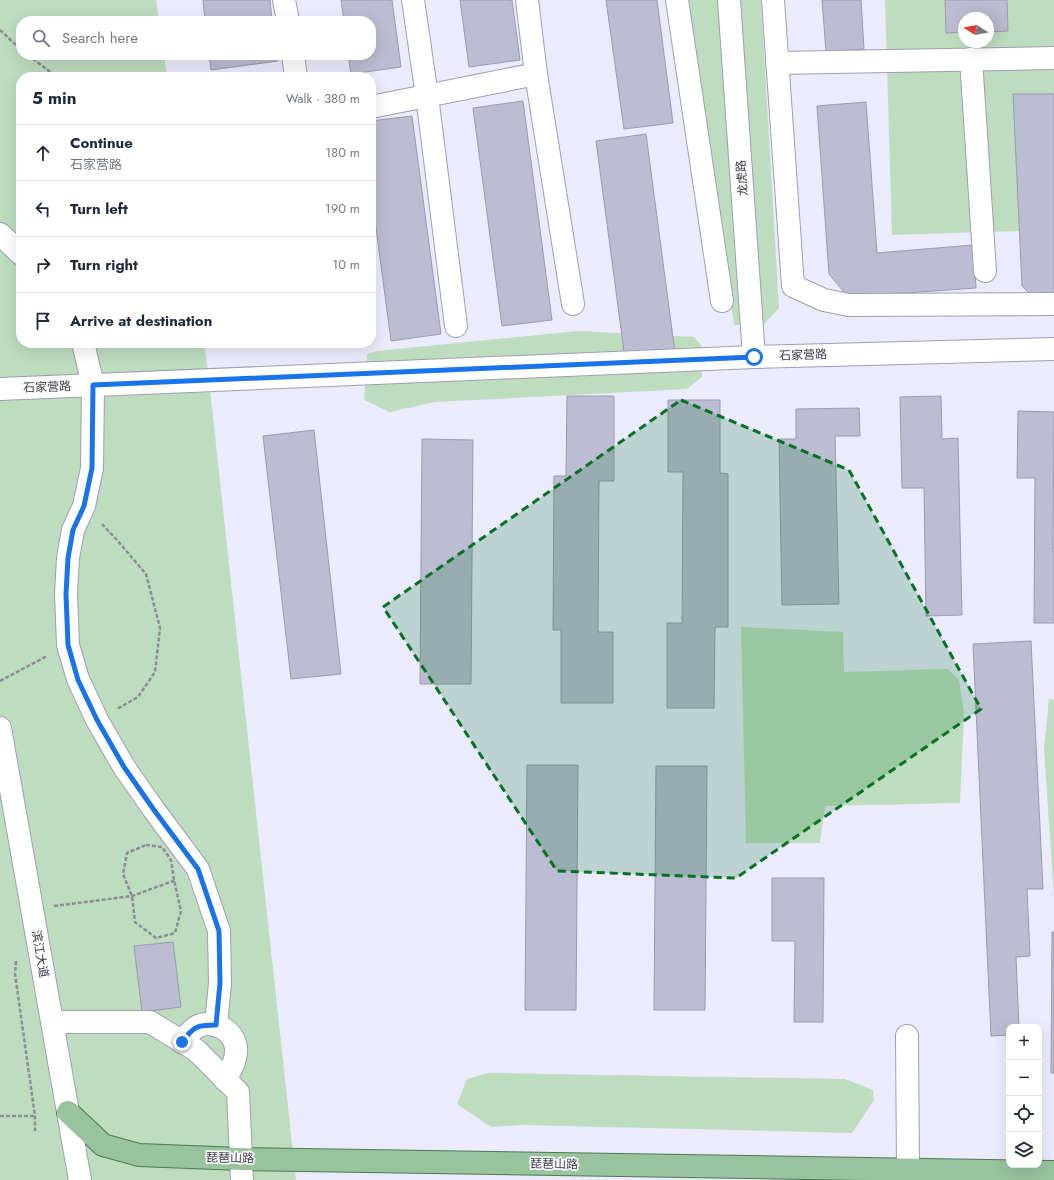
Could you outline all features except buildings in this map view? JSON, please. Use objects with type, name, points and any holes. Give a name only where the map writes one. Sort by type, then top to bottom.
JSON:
[{"type":"main road","name":"琵琶山路","points":[[68,1112],[104,1145],[139,1155],[1054,1172]]},
{"type":"street","points":[[284,0],[287,16]]},
{"type":"street","points":[[413,0],[427,96],[456,326]]},
{"type":"street","points":[[527,0],[536,74],[573,304]]},
{"type":"street","points":[[678,0],[722,301]]},
{"type":"street","name":"龙虎路","points":[[730,0],[754,357]]},
{"type":"street","points":[[773,0],[793,286],[824,300],[849,305],[1054,304]]},
{"type":"street","points":[[777,62],[1054,58]]},
{"type":"street","points":[[971,59],[985,271]]},
{"type":"street","points":[[294,60],[295,72]]},
{"type":"street","points":[[376,106],[536,74]]},
{"type":"street","points":[[0,234],[16,249]]},
{"type":"street","points":[[84,348],[93,385],[92,468],[84,506],[73,530],[68,558],[66,594],[68,645],[78,680],[97,720],[124,767],[198,869],[219,931],[220,983],[216,1025]]},
{"type":"street","name":"石家营路","points":[[0,389],[754,357],[1054,349]]},
{"type":"street","name":"滨江大道","points":[[0,728],[80,1180]]},
{"type":"street","points":[[53,1022],[150,1022],[196,1050],[238,1092],[242,1180]]},
{"type":"street","points":[[182,1042],[188,1033],[200,1025],[216,1025],[231,1034],[236,1047],[235,1062],[226,1080]]},
{"type":"street","points":[[907,1036],[908,1170]]},
{"type":"path","points":[[0,30],[16,45]]},
{"type":"path","points":[[35,60],[50,72]]},
{"type":"path","points":[[84,506],[117,540],[146,574],[160,628],[155,672],[138,697],[97,720]]},
{"type":"path","points":[[0,681],[68,645]]},
{"type":"path","points":[[146,845],[162,847],[171,860],[181,911],[176,933],[156,938],[135,922],[132,896],[123,874],[128,853],[146,845]]},
{"type":"path","points":[[32,909],[132,896],[198,869]]},
{"type":"path","points":[[0,1116],[35,1116]]},
{"type":"highlighted area","points":[[681,400],[849,470],[981,709],[736,878],[557,871],[383,607]]},
{"type":"green space","points":[[0,0],[156,0],[158,16],[16,16],[16,60],[165,60],[166,72],[16,72],[16,348],[205,348],[296,1180],[0,1180]]},
{"type":"green space","points":[[688,0],[761,0],[779,308],[763,325],[734,325]]},
{"type":"green space","points":[[885,0],[1054,0],[1054,230],[892,235]]},
{"type":"green space","points":[[578,331],[694,337],[701,345],[702,377],[687,389],[435,402],[390,412],[364,400],[367,354],[377,351]]},
{"type":"green space","points":[[741,627],[843,632],[844,672],[948,669],[959,680],[964,714],[960,803],[825,806],[820,843],[746,843]]},
{"type":"green space","points":[[1049,699],[1054,700],[1054,897],[1044,749]]},
{"type":"green space","points":[[488,1073],[845,1079],[873,1090],[874,1100],[852,1133],[522,1125],[491,1127],[457,1104],[467,1079]]},
{"type":"route","points":[[182,1042],[188,1033],[200,1025],[216,1025],[220,983],[219,931],[198,869],[124,767],[97,720],[78,680],[68,645],[66,594],[68,558],[73,530],[84,506],[92,468],[93,385],[754,357]]}]
